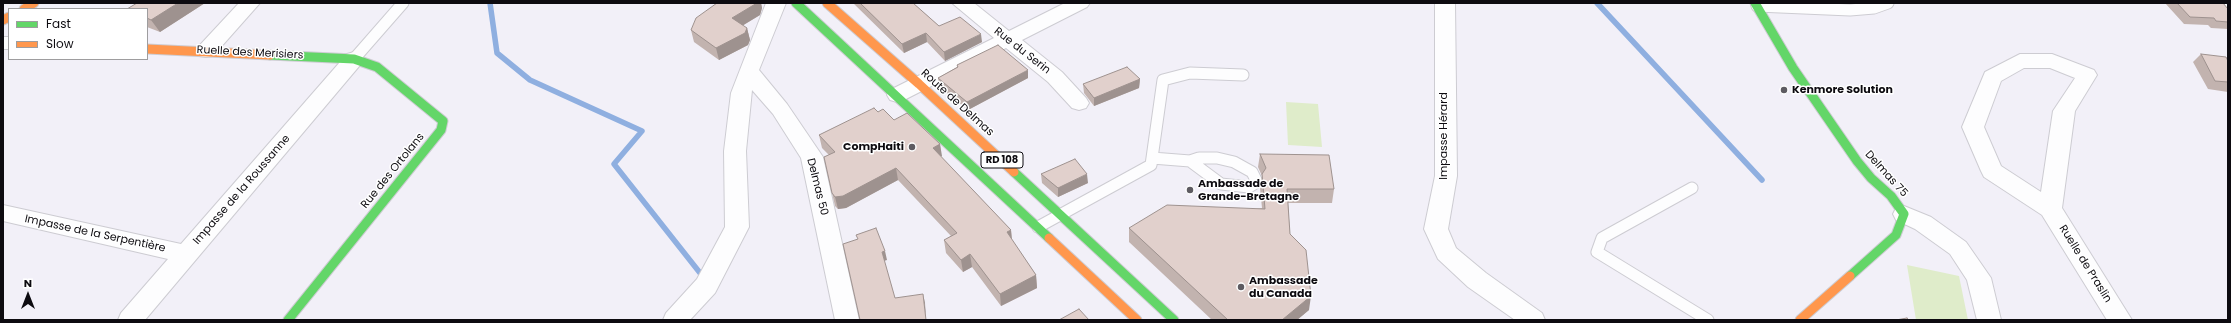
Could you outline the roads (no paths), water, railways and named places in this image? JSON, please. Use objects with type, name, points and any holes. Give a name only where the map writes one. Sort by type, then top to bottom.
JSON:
[{"type":"street","points":[[206,51],[250,3]]},
{"type":"street","points":[[675,320],[706,286],[736,227],[735,150],[741,93],[748,71],[776,3]]},
{"type":"street","name":"RD 108","points":[[796,3],[1137,320]]},
{"type":"street","name":"Route de Delmas","points":[[827,3],[919,84],[1174,320]]},
{"type":"street","name":"Rue du Serin","points":[[962,3],[1055,78],[1080,103]]},
{"type":"street","points":[[897,96],[1006,39],[1080,3]]},
{"type":"street","name":"Impasse Hérard","points":[[1445,3],[1446,176],[1436,229],[1446,253],[1477,280],[1533,320]]},
{"type":"street","name":"Delmas 75","points":[[1756,4],[1793,68],[1857,161],[1871,178],[1891,196],[1904,214],[1896,235],[1800,320]]},
{"type":"street","name":"Ruelle des Merisiers","points":[[148,48],[354,59]]},
{"type":"street","name":"Impasse de la Roussanne","points":[[130,320],[354,59]]},
{"type":"street","name":"Rue des Ortolans","points":[[288,320],[441,130],[443,122],[377,67],[354,59]]},
{"type":"street","points":[[2020,61],[2052,61],[2087,75],[2064,112],[2050,209],[1992,171],[1973,127],[1992,78],[2020,61]]},
{"type":"street","name":"Delmas 50","points":[[748,71],[780,109],[812,157],[847,320]]},
{"type":"street","name":"Ruelle de Praslin","points":[[2050,209],[2120,320]]},
{"type":"street","name":"Impasse de la Serpentière","points":[[3,213],[186,254]]},
{"type":"street","points":[[1904,214],[1923,223],[1958,248],[1979,278],[1989,320]]},
{"type":"lane","points":[[354,59],[403,3]]},
{"type":"lane","points":[[1756,4],[1850,10],[1874,8],[1888,3]]},
{"type":"lane","points":[[1038,228],[1062,216],[1151,165],[1163,80],[1190,73],[1243,75]]},
{"type":"lane","points":[[1152,158],[1190,161],[1199,158],[1217,158],[1234,162],[1252,172],[1256,182],[1249,187],[1221,184],[1190,161]]},
{"type":"lane","points":[[1692,188],[1602,238],[1597,252],[1708,320]]},
{"type":"waterway","points":[[490,3],[497,53],[530,80],[642,131],[614,164],[704,278]]},
{"type":"waterway","points":[[1597,3],[1762,180]]},
{"type":"place","name":"Kenmore Solution","points":[[1784,90]]},
{"type":"place","name":"CompHaiti","points":[[912,147]]},
{"type":"place","name":"Ambassade de Grande-Bretagne","points":[[1190,190]]},
{"type":"place","name":"Ambassade du Canada","points":[[1241,287]]}]
